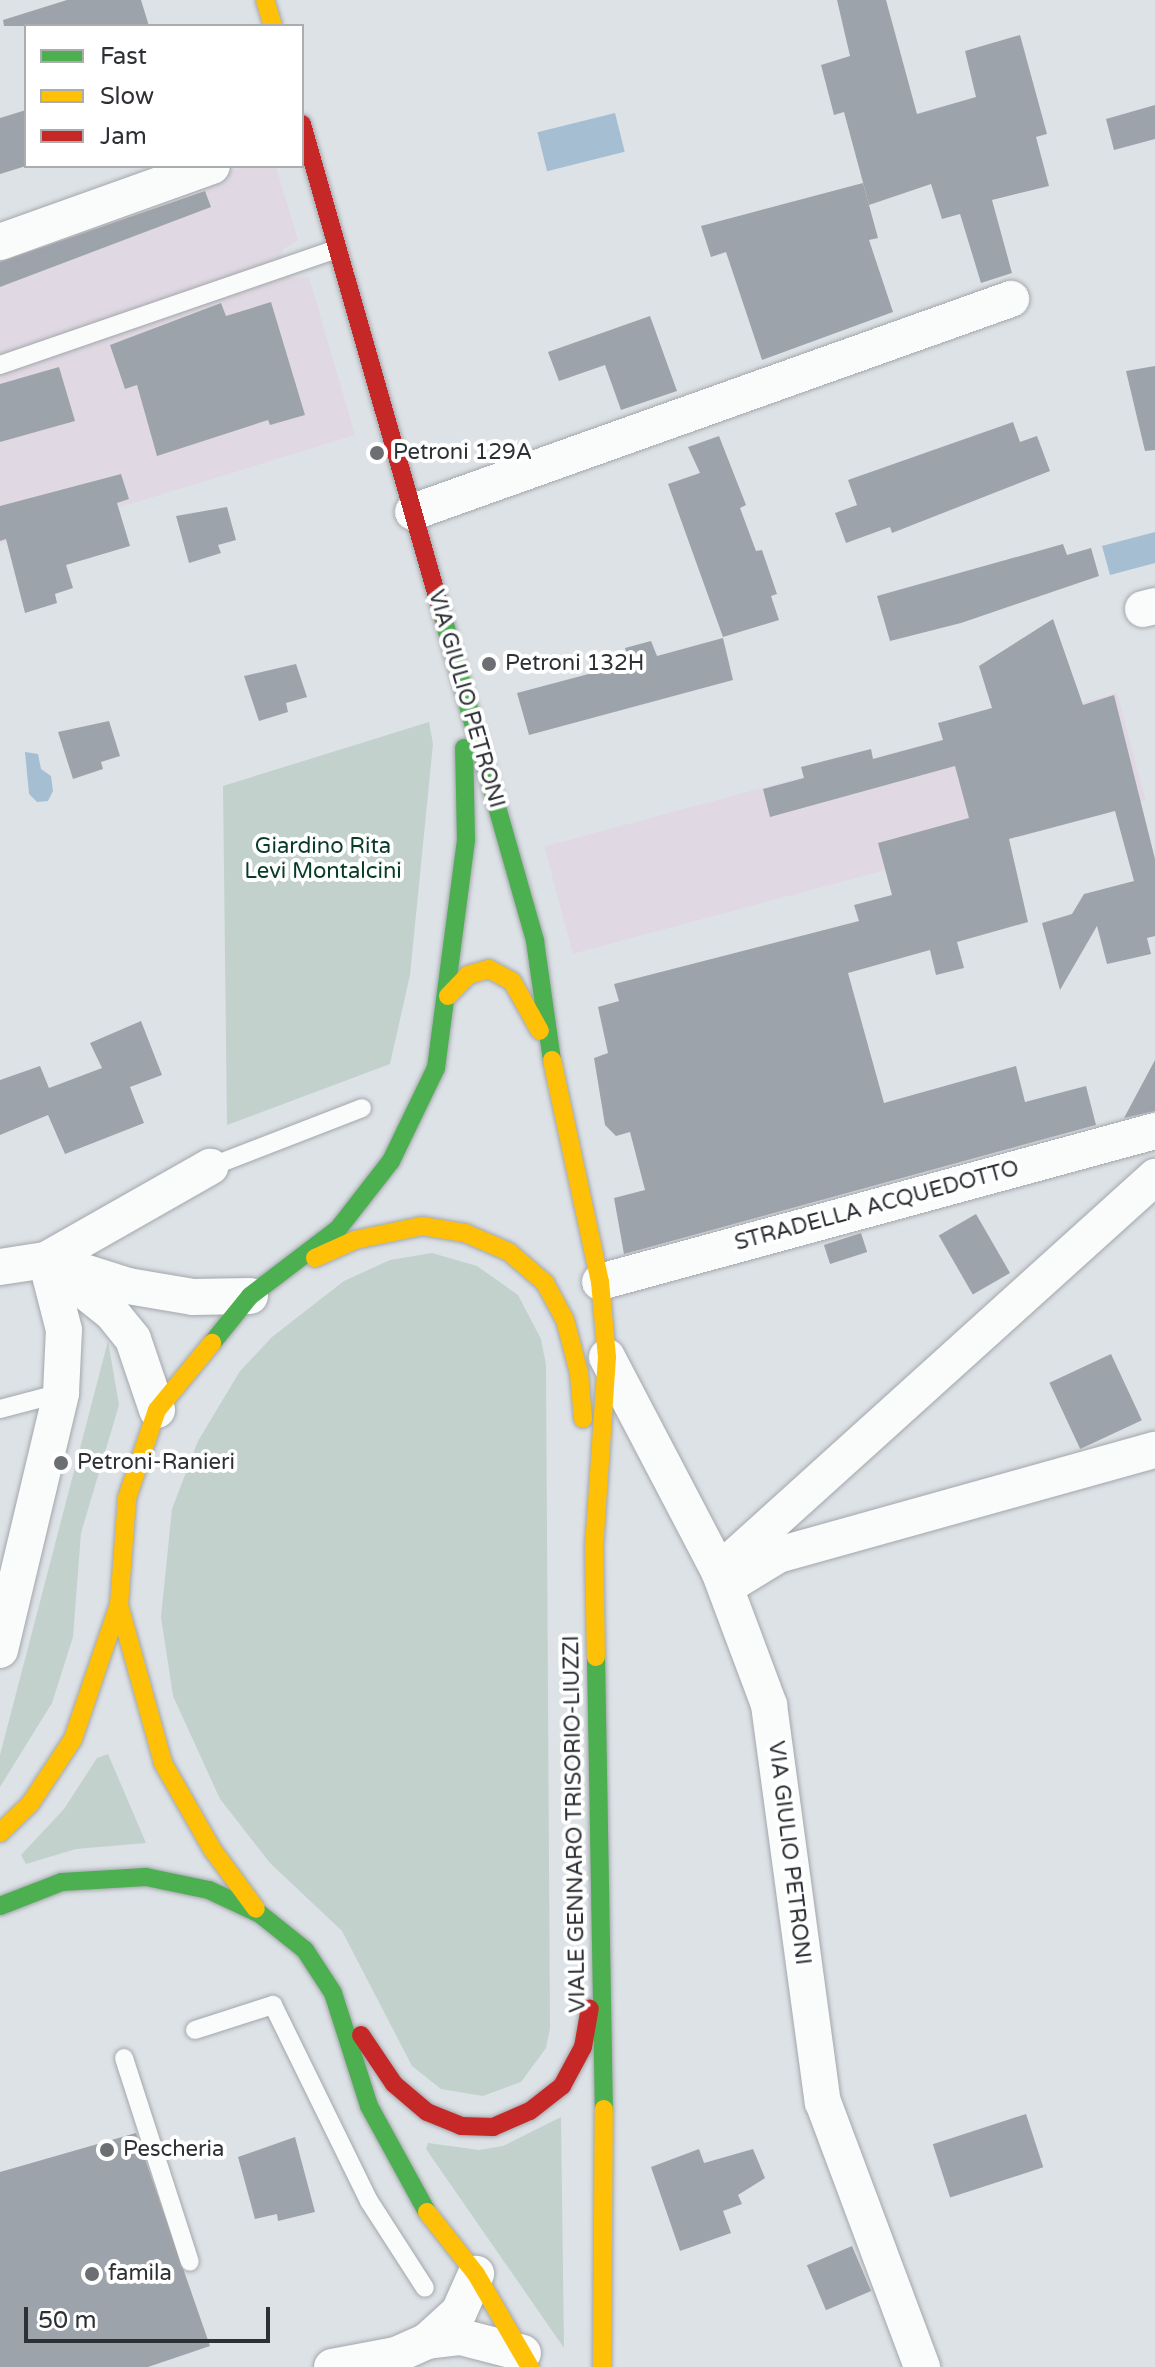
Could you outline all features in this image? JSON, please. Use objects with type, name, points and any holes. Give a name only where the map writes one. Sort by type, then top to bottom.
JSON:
[{"type":"main road","points":[[265,0],[272,24]]},
{"type":"main road","name":"VIA GIULIO PETRONI","points":[[304,137],[535,941],[548,1043],[600,1282]]},
{"type":"main road","points":[[0,1833],[30,1804],[73,1739],[119,1605],[127,1498],[157,1410],[250,1296],[338,1229],[391,1161],[436,1068],[448,996],[466,840],[463,685]]},
{"type":"main road","points":[[448,996],[468,975],[489,969],[512,981],[548,1043]]},
{"type":"main road","points":[[283,1272],[355,1240],[422,1226],[465,1233],[509,1252],[533,1272],[545,1283],[565,1320],[579,1373],[594,1546]]},
{"type":"main road","name":"VIALE GENNARO TRISORIO-LIUZZI","points":[[600,1282],[607,1357],[594,1546],[601,1957],[602,2367]]},
{"type":"main road","points":[[119,1605],[163,1763],[212,1849],[260,1914]]},
{"type":"main road","points":[[0,1906],[62,1882],[111,1875],[209,1890],[260,1914],[305,1950],[394,2084],[427,2112],[461,2126],[493,2127],[530,2111],[562,2086],[583,2047],[601,1957]]},
{"type":"main road","points":[[333,1993],[369,2106],[417,2200],[476,2274],[527,2360]]},
{"type":"street","points":[[0,242],[206,168]]},
{"type":"street","points":[[413,512],[1011,299]]},
{"type":"street","name":"STRADELLA ACQUEDOTTO","points":[[600,1282],[1155,1131]]},
{"type":"street","points":[[0,1267],[46,1260],[210,1167]]},
{"type":"street","points":[[722,1579],[1155,1177]]},
{"type":"street","points":[[46,1260],[128,1286],[193,1297],[250,1296]]},
{"type":"street","points":[[0,1650],[61,1393],[64,1330],[46,1260]]},
{"type":"street","points":[[46,1260],[112,1313],[133,1339],[157,1410]]},
{"type":"street","name":"VIA GIULIO PETRONI","points":[[607,1357],[722,1579],[769,1705],[823,2102],[922,2367]]},
{"type":"street","points":[[722,1579],[778,1555],[1155,1450]]},
{"type":"street","points":[[427,2341],[459,2312],[476,2274]]},
{"type":"street","points":[[332,2367],[396,2355],[427,2341],[461,2337],[527,2360]]},
{"type":"lane","points":[[0,365],[337,249]]},
{"type":"lane","points":[[210,1167],[362,1108]]},
{"type":"lane","points":[[0,1409],[61,1393]]},
{"type":"lane","points":[[195,2030],[273,2005],[369,2201],[425,2288]]},
{"type":"lane","points":[[124,2058],[190,2262]]},
{"type":"shaded area","points":[[239,168],[276,168],[298,240],[282,250],[286,264],[291,278],[309,277],[355,435],[0,544],[0,254]]},
{"type":"shaded area","points":[[1117,693],[1146,800],[573,954],[544,846]]},
{"type":"green space","name":"Giardino Rita Levi Montalcini","points":[[429,722],[433,744],[410,975],[390,1064],[227,1125],[223,786]]},
{"type":"green space","points":[[432,1253],[477,1266],[518,1295],[541,1339],[546,1365],[550,2028],[546,2048],[521,2082],[483,2096],[441,2089],[412,2066],[342,1931],[270,1863],[220,1799],[173,1696],[161,1617],[172,1509],[198,1441],[240,1371],[272,1337],[344,1281],[390,1260]]},
{"type":"green space","points":[[108,1341],[119,1405],[81,1533],[73,1637],[52,1703],[0,1787],[0,1755]]},
{"type":"green space","points":[[108,1754],[146,1843],[76,1849],[26,1864],[21,1855],[64,1809],[97,1758]]},
{"type":"green space","points":[[561,2117],[564,2348],[426,2149],[428,2143],[479,2150],[503,2146]]},
{"type":"water","points":[[615,113],[625,152],[547,171],[537,132]]},
{"type":"water","points":[[1155,532],[1155,563],[1110,575],[1102,546]]},
{"type":"water","points":[[25,752],[38,754],[41,769],[51,776],[53,791],[48,801],[37,802],[29,794]]},
{"type":"building","points":[[67,0],[141,0],[148,24],[4,26],[3,20]]},
{"type":"building","points":[[837,0],[886,0],[917,114],[976,97],[965,51],[1020,35],[1047,134],[1036,137],[1049,186],[992,200],[1012,273],[981,283],[960,214],[942,219],[931,184],[869,205],[844,112],[834,115],[821,65],[850,56]]},
{"type":"building","points":[[1155,105],[1155,139],[1114,150],[1106,119]]},
{"type":"building","points":[[24,111],[24,167],[0,174],[0,118]]},
{"type":"building","points":[[863,183],[878,238],[869,240],[893,312],[762,360],[726,252],[711,257],[701,226]]},
{"type":"building","points":[[205,191],[211,207],[0,287],[0,262]]},
{"type":"building","points":[[271,302],[305,415],[270,425],[268,420],[157,456],[137,385],[125,389],[110,345],[221,303],[226,316]]},
{"type":"building","points":[[650,316],[677,391],[621,410],[605,365],[559,381],[548,352]]},
{"type":"building","points":[[1155,366],[1155,450],[1145,451],[1126,371]]},
{"type":"building","points":[[59,367],[75,421],[0,442],[0,384]]},
{"type":"building","points":[[1013,422],[1020,442],[1037,436],[1050,471],[892,533],[890,527],[846,543],[835,513],[857,505],[848,480]]},
{"type":"building","points":[[719,436],[746,505],[740,508],[756,551],[762,550],[777,594],[771,596],[779,620],[723,637],[668,484],[700,473],[688,447]]},
{"type":"building","points":[[121,474],[129,499],[117,503],[130,546],[66,565],[73,588],[55,594],[57,603],[25,613],[6,539],[0,541],[0,506]]},
{"type":"building","points":[[227,507],[236,540],[218,545],[221,553],[189,563],[176,516]]},
{"type":"building","points":[[1063,544],[1067,555],[1091,548],[1099,576],[961,623],[890,641],[877,596]]},
{"type":"building","points":[[1053,619],[1083,705],[1114,695],[1155,859],[1155,936],[1147,938],[1151,954],[1107,964],[1097,926],[1060,990],[1042,923],[1072,914],[1084,894],[1134,881],[1115,811],[1009,839],[1028,922],[957,942],[964,968],[936,975],[930,950],[848,973],[884,1103],[1016,1066],[1025,1102],[1086,1086],[1096,1125],[624,1254],[614,1198],[645,1190],[630,1132],[616,1136],[605,1125],[594,1058],[608,1053],[598,1007],[619,1001],[614,984],[859,921],[854,905],[892,895],[878,843],[969,818],[955,766],[770,817],[763,789],[804,778],[801,767],[871,749],[873,759],[943,740],[938,723],[992,708],[979,666]]},
{"type":"building","points":[[723,638],[733,680],[529,735],[517,693],[630,663],[625,648],[651,641],[657,656]]},
{"type":"building","points":[[296,664],[307,697],[286,703],[288,712],[259,721],[244,676]]},
{"type":"building","points":[[109,721],[120,756],[101,762],[103,769],[73,779],[58,732]]},
{"type":"building","points":[[141,1021],[162,1075],[130,1087],[144,1123],[65,1154],[48,1115],[0,1135],[0,1080],[40,1066],[49,1088],[102,1068],[90,1043]]},
{"type":"building","points":[[1155,1060],[1155,1111],[1124,1118]]},
{"type":"building","points":[[976,1214],[1010,1273],[973,1294],[939,1236]]},
{"type":"building","points":[[861,1233],[867,1252],[830,1264],[824,1245]]},
{"type":"building","points":[[1111,1354],[1142,1420],[1080,1449],[1049,1383]]},
{"type":"building","points":[[1026,2114],[1043,2167],[950,2198],[933,2144]]},
{"type":"building","name":"famila","points":[[136,2133],[210,2346],[148,2367],[0,2367],[0,2172]]},
{"type":"building","points":[[295,2137],[315,2212],[278,2221],[277,2214],[255,2219],[238,2157]]},
{"type":"building","points":[[699,2149],[704,2163],[753,2149],[765,2178],[738,2195],[742,2204],[723,2211],[731,2233],[680,2251],[651,2167]]},
{"type":"building","points":[[852,2246],[871,2291],[826,2310],[807,2265]]},
{"type":"traffic: fast","points":[[442,614],[535,941],[552,1060]]},
{"type":"traffic: fast","points":[[212,1343],[250,1296],[338,1229],[391,1161],[436,1068],[466,840],[464,748]]},
{"type":"traffic: fast","points":[[596,1657],[604,2109]]},
{"type":"traffic: fast","points":[[0,1906],[62,1882],[146,1877],[209,1890],[260,1914],[305,1950],[333,1993],[369,2106],[427,2212]]},
{"type":"traffic: slow","points":[[265,0],[272,24]]},
{"type":"traffic: slow","points":[[448,996],[468,975],[489,969],[512,981],[540,1031]]},
{"type":"traffic: slow","points":[[552,1060],[600,1282],[607,1357],[594,1546],[596,1657]]},
{"type":"traffic: slow","points":[[315,1258],[355,1240],[422,1226],[465,1233],[509,1252],[545,1283],[565,1320],[579,1373],[583,1419]]},
{"type":"traffic: slow","points":[[0,1833],[30,1804],[73,1739],[119,1605],[127,1498],[157,1410],[212,1343]]},
{"type":"traffic: slow","points":[[119,1605],[163,1763],[212,1849],[256,1909]]},
{"type":"traffic: slow","points":[[602,2367],[604,2109]]},
{"type":"traffic: slow","points":[[427,2212],[476,2274],[530,2367]]},
{"type":"traffic: jam","points":[[304,131],[442,614]]},
{"type":"traffic: jam","points":[[361,2035],[394,2084],[427,2112],[461,2126],[493,2127],[530,2111],[562,2086],[583,2047],[590,2009]]},
{"type":"place","name":"Petroni 129A","points":[[377,453]]},
{"type":"place","name":"Petroni 132H","points":[[489,664]]},
{"type":"place","name":"Petroni-Ranieri","points":[[61,1463]]},
{"type":"place","name":"Pescheria","points":[[107,2150]]},
{"type":"place","name":"famila","points":[[92,2274]]}]
